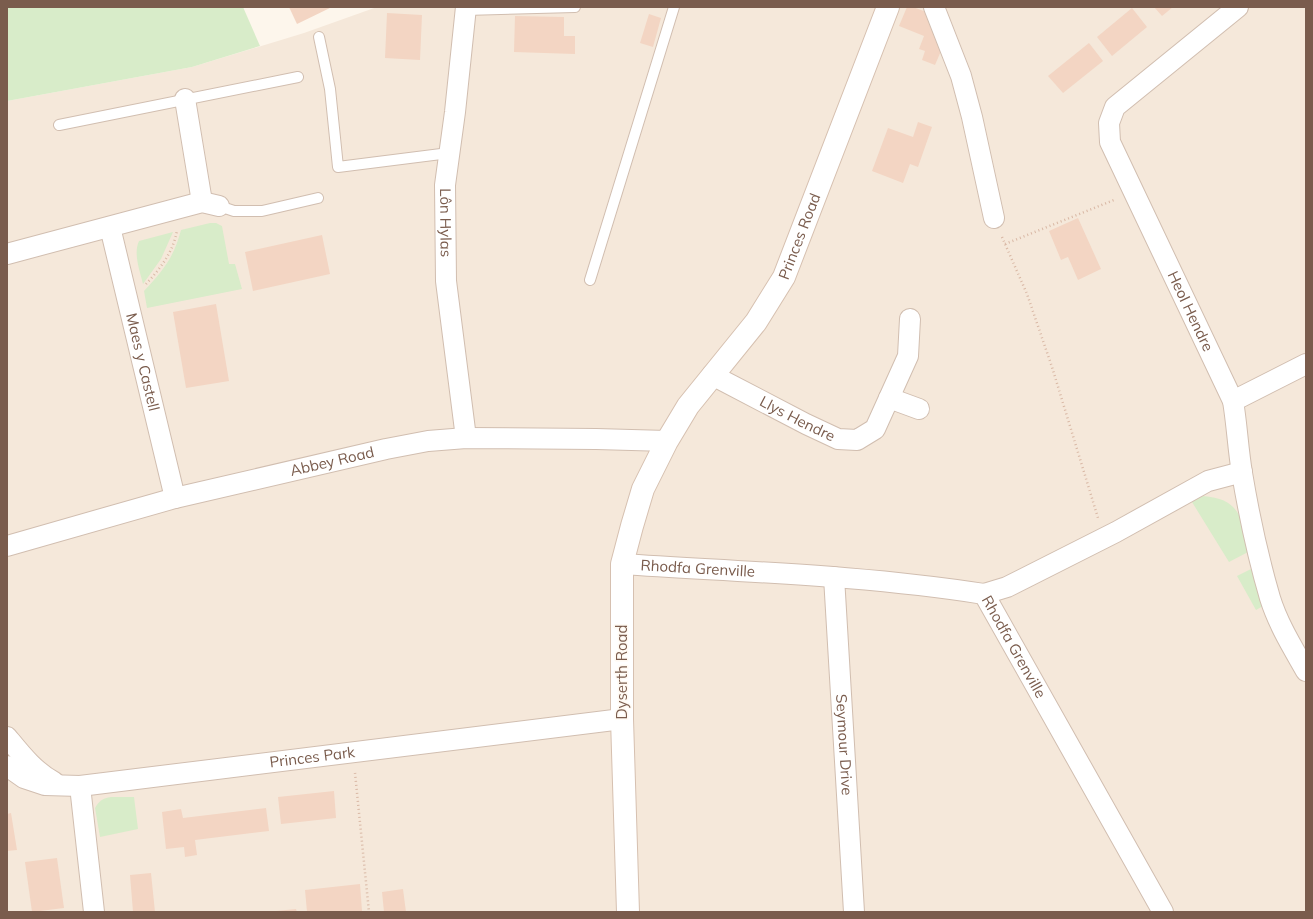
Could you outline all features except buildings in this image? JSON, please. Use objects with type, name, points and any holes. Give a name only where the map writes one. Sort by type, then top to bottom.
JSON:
[{"type":"street","name":"Princes Road","points":[[667,441],[688,406],[756,322],[784,278],[888,7]]},
{"type":"street","points":[[934,7],[961,76],[972,117],[994,218]]},
{"type":"street","name":"Heol Hendre","points":[[1238,7],[1129,93],[1114,107],[1109,123],[1110,142],[1232,401],[1238,430],[1242,472],[1254,537],[1271,599],[1287,639],[1306,671]]},
{"type":"street","name":"Lôn Hylas","points":[[465,8],[455,112],[445,185],[446,281],[466,438]]},
{"type":"street","points":[[7,254],[180,208],[210,204],[185,99]]},
{"type":"street","name":"Maes y Castell","points":[[110,227],[175,498]]},
{"type":"street","name":"Llys Hendre","points":[[712,375],[838,439],[857,440],[875,429],[908,356],[910,319]]},
{"type":"street","points":[[1232,401],[1306,364]]},
{"type":"street","points":[[889,398],[919,408]]},
{"type":"street","name":"Abbey Road","points":[[7,546],[175,498],[386,449],[428,441],[466,438],[667,441]]},
{"type":"street","name":"Dyserth Road","points":[[628,912],[622,719],[622,564],[643,489],[667,441]]},
{"type":"street","points":[[984,594],[1007,587],[1104,538],[1208,481],[1242,472]]},
{"type":"street","name":"Rhodfa Grenville","points":[[622,564],[834,577],[953,589],[984,594],[1163,912]]},
{"type":"street","name":"Seymour Drive","points":[[834,577],[854,912]]},
{"type":"street","name":"Princes Park","points":[[7,766],[24,778],[45,785],[80,786],[622,719]]},
{"type":"street","points":[[7,736],[31,766],[46,778],[60,786]]},
{"type":"street","points":[[80,786],[94,912]]},
{"type":"lane","points":[[465,8],[575,7]]},
{"type":"lane","points":[[590,280],[674,7]]},
{"type":"lane","points":[[318,37],[330,89],[338,168],[449,154]]},
{"type":"lane","points":[[59,125],[298,77]]},
{"type":"lane","points":[[210,204],[234,211],[262,211],[318,198]]},
{"type":"path","points":[[1005,244],[1133,192]]},
{"type":"path","points":[[127,298],[143,288],[170,252],[177,234],[180,208]]},
{"type":"path","points":[[994,218],[1027,294],[1052,367],[1104,538]]},
{"type":"path","points":[[353,752],[369,912]]},
{"type":"shaded area","points":[[377,7],[1306,7],[1306,912],[7,912],[7,101],[192,67],[304,33]]},
{"type":"green space","points":[[7,7],[243,7],[260,46],[192,67],[7,101]]},
{"type":"green space","points":[[216,223],[222,226],[229,264],[235,264],[242,289],[147,308],[144,291],[167,263],[175,248],[181,230]]},
{"type":"green space","points":[[173,232],[161,259],[143,284],[137,257],[137,246],[139,241]]},
{"type":"green space","points":[[1203,496],[1216,498],[1233,507],[1238,513],[1250,551],[1229,562],[1192,502]]},
{"type":"green space","points":[[1253,568],[1263,606],[1256,610],[1237,576]]},
{"type":"green space","points":[[111,797],[134,797],[138,829],[100,837],[95,808],[102,800]]}]
